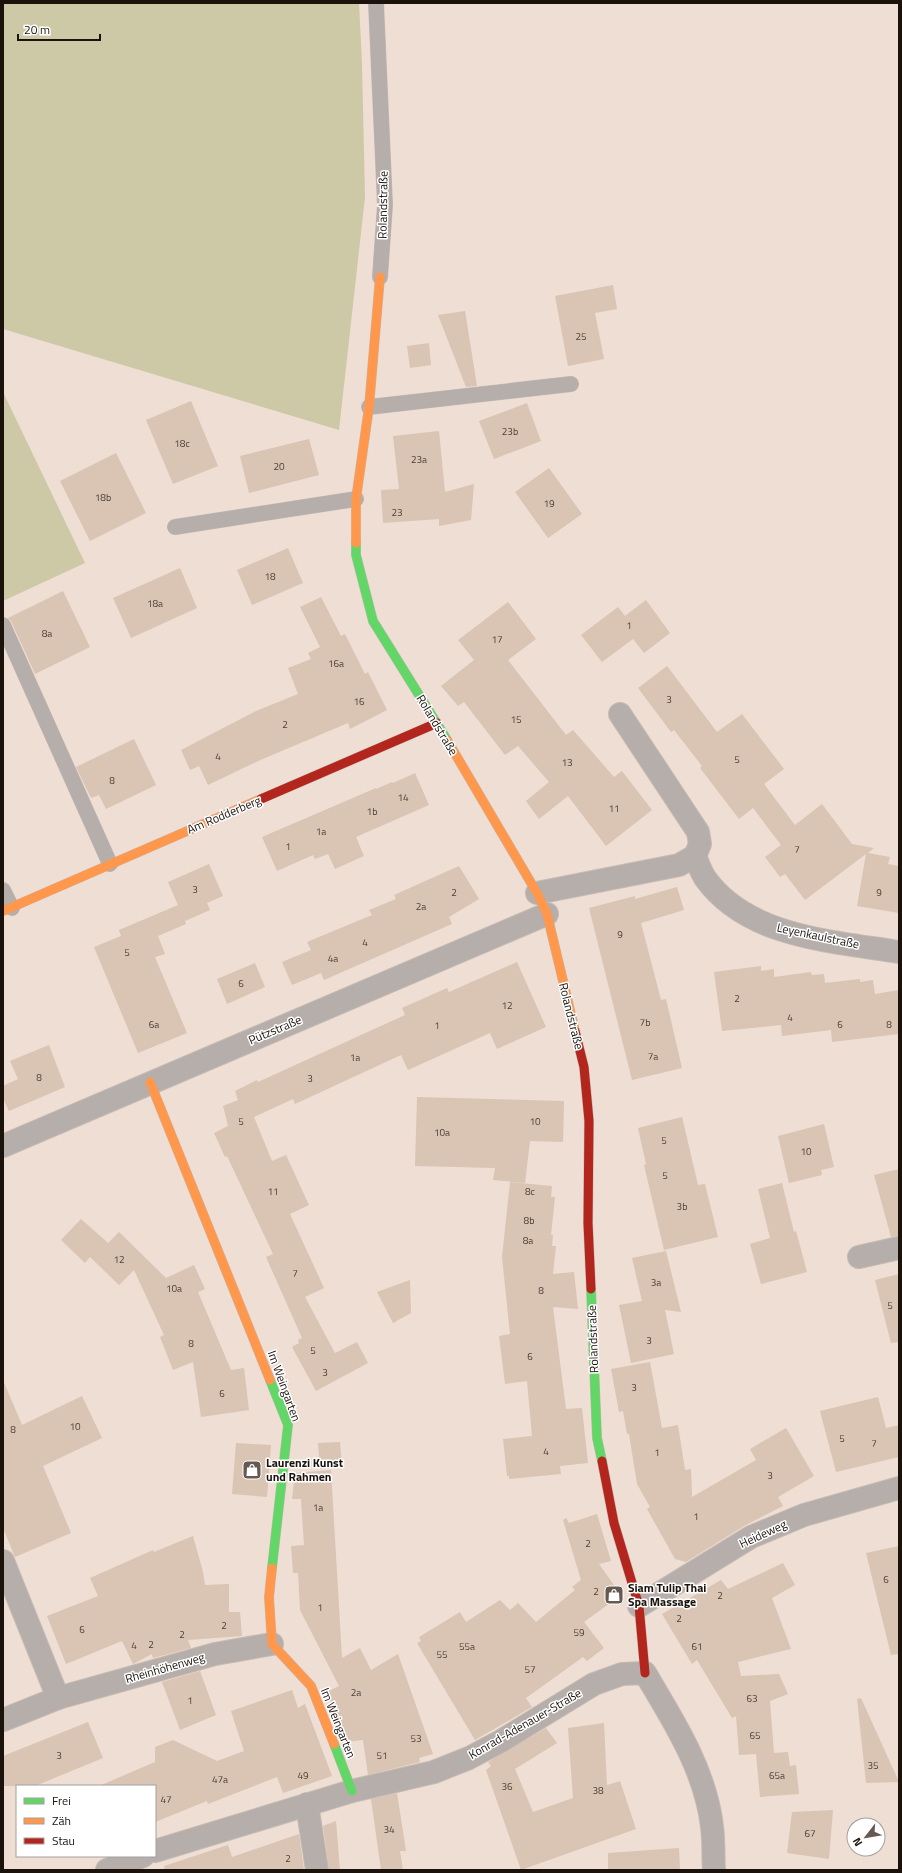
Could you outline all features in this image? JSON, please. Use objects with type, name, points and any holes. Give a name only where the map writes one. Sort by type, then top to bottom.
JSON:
[{"type":"street","name":"Rolandstraße","points":[[380,277],[369,407],[356,499],[356,555],[373,621],[437,724],[537,893],[547,914],[584,1067],[588,1120],[588,1223],[597,1438],[614,1523],[639,1606],[645,1673]]},
{"type":"street","points":[[537,893],[679,865],[695,856],[700,844],[698,832],[620,714]]},
{"type":"street","name":"Am Rodderberg","points":[[7,910],[110,864],[437,724]]},
{"type":"street","name":"Leyenkaulstraße","points":[[695,856],[705,878],[722,896],[749,917],[784,931],[899,952]]},
{"type":"street","name":"Pützstraße","points":[[3,1146],[150,1082],[547,914]]},
{"type":"street","name":"Im Weingarten","points":[[150,1082],[288,1425],[270,1597],[272,1644],[311,1686],[352,1790]]},
{"type":"street","points":[[860,1257],[899,1248]]},
{"type":"street","name":"Heideweg","points":[[639,1606],[751,1537],[804,1515],[899,1488]]},
{"type":"street","points":[[3,1561],[58,1698]]},
{"type":"street","name":"Rheinhöhenweg","points":[[3,1720],[58,1698],[215,1654],[272,1644]]},
{"type":"street","points":[[645,1673],[674,1722],[700,1776],[713,1827],[714,1870]]},
{"type":"street","name":"Konrad-Adenauer-Straße","points":[[156,1851],[352,1790],[434,1772],[469,1758],[594,1684],[622,1674],[645,1673]]},
{"type":"street","points":[[307,1804],[317,1870]]},
{"type":"street","points":[[107,1870],[140,1857]]},
{"type":"lane","name":"Rolandstraße","points":[[376,3],[385,205],[380,277]]},
{"type":"lane","points":[[369,407],[571,384]]},
{"type":"lane","points":[[175,528],[356,499]]},
{"type":"lane","points":[[3,625],[110,864]]},
{"type":"lane","name":"Am Rodderberg","points":[[3,890],[7,910]]},
{"type":"shaded area","points":[[3,3],[359,3],[365,197],[339,430],[3,329]]},
{"type":"shaded area","points":[[3,392],[85,563],[3,601]]},
{"type":"building","points":[[613,285],[617,309],[595,313],[604,359],[568,366],[555,296]]},
{"type":"building","points":[[465,311],[477,386],[466,387],[438,315]]},
{"type":"building","points":[[429,343],[431,365],[410,368],[407,346]]},
{"type":"building","points":[[191,401],[218,466],[173,484],[146,420]]},
{"type":"building","points":[[527,403],[541,441],[494,459],[479,421]]},
{"type":"building","points":[[439,431],[445,492],[474,484],[471,520],[439,526],[439,519],[383,523],[381,490],[399,489],[393,436]]},
{"type":"building","points":[[309,439],[319,475],[249,493],[240,456]]},
{"type":"building","points":[[116,453],[146,513],[90,541],[60,481]]},
{"type":"building","points":[[549,468],[582,514],[548,538],[515,492]]},
{"type":"building","points":[[288,548],[303,583],[252,605],[237,570]]},
{"type":"building","points":[[180,568],[197,608],[131,638],[113,598]]},
{"type":"building","points":[[63,591],[90,647],[35,674],[11,621],[8,618]]},
{"type":"building","points":[[321,597],[341,636],[345,634],[365,674],[368,672],[387,710],[350,729],[348,723],[258,761],[208,785],[199,766],[190,770],[181,750],[256,711],[298,694],[288,668],[311,659],[308,653],[320,647],[300,607]]},
{"type":"building","points":[[646,600],[670,633],[644,653],[633,639],[602,662],[581,635],[618,607],[625,616]]},
{"type":"building","points":[[508,602],[536,639],[508,660],[566,735],[573,730],[614,777],[622,771],[652,810],[606,846],[568,796],[539,819],[526,801],[549,782],[518,746],[505,755],[464,702],[458,706],[441,686],[474,660],[458,640]]},
{"type":"building","points":[[667,666],[717,732],[742,714],[784,769],[764,784],[795,825],[822,804],[852,844],[874,848],[868,853],[890,857],[888,864],[899,866],[899,913],[857,906],[866,854],[805,900],[785,874],[780,877],[765,857],[781,845],[753,808],[739,819],[700,768],[702,766],[674,730],[671,732],[638,688]]},
{"type":"building","points":[[134,739],[156,785],[106,809],[99,795],[91,798],[76,767]]},
{"type":"building","points":[[415,773],[429,805],[356,837],[364,856],[335,869],[328,854],[315,859],[313,855],[277,871],[262,837],[376,788],[392,782],[393,783]]},
{"type":"building","points":[[209,864],[223,896],[207,903],[210,910],[185,921],[182,913],[186,924],[158,936],[165,954],[155,957],[187,1033],[138,1053],[94,947],[121,936],[119,930],[178,905],[168,882]]},
{"type":"building","points":[[459,866],[479,899],[449,917],[452,924],[324,980],[321,973],[292,985],[282,962],[311,950],[307,942],[372,915],[369,910],[396,899],[394,895]]},
{"type":"building","points":[[677,887],[684,910],[641,923],[661,1000],[666,999],[682,1068],[632,1080],[589,908],[635,896],[635,899]]},
{"type":"building","points":[[517,962],[546,1027],[497,1049],[490,1033],[408,1070],[401,1055],[295,1104],[293,1099],[254,1117],[272,1161],[286,1155],[309,1205],[290,1214],[324,1288],[305,1297],[335,1353],[357,1342],[368,1363],[316,1391],[292,1347],[299,1343],[298,1340],[302,1338],[266,1257],[273,1254],[227,1156],[225,1157],[214,1133],[228,1126],[223,1106],[238,1100],[235,1091],[257,1080],[258,1082],[405,1015],[402,1008],[447,988],[449,992]]},
{"type":"building","points":[[255,963],[265,987],[227,1004],[217,979]]},
{"type":"building","points":[[761,966],[761,971],[774,969],[774,977],[811,972],[812,975],[824,974],[825,983],[860,979],[860,982],[873,980],[875,994],[899,990],[899,1034],[832,1042],[831,1030],[782,1036],[781,1025],[722,1031],[714,972]]},
{"type":"building","points":[[49,1045],[65,1087],[9,1111],[3,1098],[3,1086],[18,1079],[10,1061]]},
{"type":"building","points":[[417,1097],[564,1101],[563,1142],[530,1141],[525,1183],[493,1180],[495,1168],[415,1166]]},
{"type":"building","points":[[682,1117],[698,1185],[705,1184],[718,1237],[664,1250],[644,1165],[646,1164],[638,1128]]},
{"type":"building","points":[[824,1124],[834,1167],[821,1170],[822,1175],[789,1183],[778,1136]]},
{"type":"building","points":[[899,1169],[899,1236],[891,1237],[874,1175]]},
{"type":"building","points":[[510,1182],[552,1186],[551,1197],[555,1197],[551,1235],[553,1235],[552,1246],[556,1246],[553,1274],[574,1272],[578,1309],[553,1307],[566,1409],[582,1408],[588,1463],[560,1466],[561,1474],[509,1479],[509,1476],[507,1476],[503,1439],[532,1436],[527,1381],[505,1384],[499,1336],[510,1334],[502,1257]]},
{"type":"building","points":[[782,1183],[794,1232],[796,1231],[807,1272],[761,1284],[750,1244],[770,1238],[758,1189]]},
{"type":"building","points":[[81,1219],[108,1243],[119,1232],[166,1278],[194,1265],[205,1289],[198,1292],[231,1370],[244,1368],[249,1410],[201,1417],[193,1362],[173,1370],[160,1337],[164,1335],[134,1270],[119,1285],[90,1257],[85,1263],[61,1240]]},
{"type":"building","points":[[666,1251],[681,1312],[665,1310],[674,1354],[631,1363],[619,1305],[642,1301],[632,1258]]},
{"type":"building","points":[[899,1274],[899,1342],[891,1343],[875,1280]]},
{"type":"building","points":[[410,1280],[411,1313],[393,1323],[377,1292]]},
{"type":"building","points":[[650,1362],[662,1428],[678,1425],[685,1470],[691,1469],[692,1497],[756,1460],[750,1449],[786,1428],[814,1476],[778,1497],[783,1506],[744,1526],[686,1562],[675,1559],[647,1509],[650,1507],[637,1484],[629,1434],[627,1434],[623,1411],[619,1412],[611,1369]]},
{"type":"building","points":[[3,1380],[22,1425],[82,1396],[102,1438],[43,1466],[71,1533],[15,1557],[3,1528]]},
{"type":"building","points":[[878,1397],[886,1428],[899,1425],[899,1457],[836,1472],[820,1411]]},
{"type":"building","points":[[340,1442],[342,1467],[320,1469],[318,1443]]},
{"type":"building","name":"Laurenzi Kunst und Rahmen","points":[[236,1443],[271,1445],[267,1497],[232,1494]]},
{"type":"building","points":[[331,1470],[342,1658],[360,1648],[371,1670],[398,1654],[433,1754],[419,1758],[420,1762],[368,1775],[363,1740],[346,1742],[327,1692],[339,1686],[300,1610],[298,1573],[293,1573],[291,1546],[304,1545],[301,1499],[292,1499],[295,1473]]},
{"type":"building","points":[[597,1514],[611,1561],[599,1564],[621,1595],[584,1622],[604,1648],[587,1661],[583,1657],[526,1698],[532,1707],[475,1740],[417,1643],[421,1641],[419,1637],[460,1612],[466,1622],[500,1600],[510,1610],[518,1603],[536,1622],[575,1590],[572,1587],[581,1580],[563,1520],[566,1518],[569,1523]]},
{"type":"building","points":[[193,1536],[205,1585],[229,1584],[229,1612],[240,1612],[242,1636],[188,1640],[191,1648],[153,1658],[152,1654],[133,1664],[122,1641],[66,1664],[47,1616],[98,1596],[90,1578],[153,1550],[154,1552]]},
{"type":"building","points":[[899,1546],[899,1654],[891,1655],[866,1553]]},
{"type":"building","points":[[783,1563],[795,1585],[772,1598],[791,1649],[738,1662],[741,1676],[779,1674],[788,1694],[770,1701],[774,1753],[788,1752],[790,1766],[796,1765],[799,1794],[760,1797],[756,1754],[739,1755],[736,1716],[732,1718],[697,1660],[692,1664],[662,1614],[721,1580],[728,1589]]},
{"type":"building","points":[[200,1671],[216,1715],[180,1730],[162,1682]]},
{"type":"building","points":[[292,1690],[298,1708],[305,1704],[332,1776],[283,1793],[277,1777],[208,1804],[207,1801],[156,1822],[156,1785],[101,1785],[155,1762],[155,1747],[173,1740],[217,1761],[244,1751],[231,1711]]},
{"type":"building","points":[[861,1698],[899,1782],[866,1783],[857,1699]]},
{"type":"building","points":[[88,1722],[103,1758],[37,1785],[3,1786],[3,1756]]},
{"type":"building","points":[[604,1723],[607,1785],[620,1781],[636,1829],[521,1870],[486,1770],[491,1766],[488,1762],[546,1728],[557,1743],[515,1769],[533,1812],[573,1798],[568,1728]]},
{"type":"building","points":[[397,1793],[406,1851],[400,1851],[403,1870],[381,1870],[371,1799]]},
{"type":"building","points":[[833,1810],[829,1859],[787,1853],[792,1812]]},
{"type":"building","points":[[336,1821],[340,1870],[329,1870],[323,1826]]},
{"type":"building","points":[[299,1834],[304,1870],[165,1870],[164,1866],[228,1845],[232,1857]]},
{"type":"building","points":[[679,1848],[680,1870],[608,1870],[608,1853]]},
{"type":"traffic: fast","points":[[356,543],[356,555],[373,621],[447,740]]},
{"type":"traffic: fast","points":[[591,1289],[597,1438],[602,1461]]},
{"type":"traffic: fast","points":[[270,1380],[288,1425],[272,1568]]},
{"type":"traffic: fast","points":[[334,1744],[352,1791]]},
{"type":"traffic: slow","points":[[356,543],[356,499],[369,407],[380,277]]},
{"type":"traffic: slow","points":[[447,740],[537,893],[547,914],[575,1031]]},
{"type":"traffic: slow","points":[[3,911],[261,799]]},
{"type":"traffic: slow","points":[[150,1082],[270,1380]]},
{"type":"traffic: slow","points":[[272,1568],[269,1597],[272,1644],[311,1686],[334,1744]]},
{"type":"traffic: jam","points":[[261,799],[437,723]]},
{"type":"traffic: jam","points":[[575,1031],[584,1067],[589,1121],[588,1223],[591,1289]]},
{"type":"traffic: jam","points":[[602,1461],[614,1523],[639,1606],[645,1673]]},
{"type":"place","name":"Laurenzi Kunst und Rahmen","points":[[252,1470]]},
{"type":"place","name":"Siam Tulip Thai Spa Massage","points":[[614,1595]]}]
